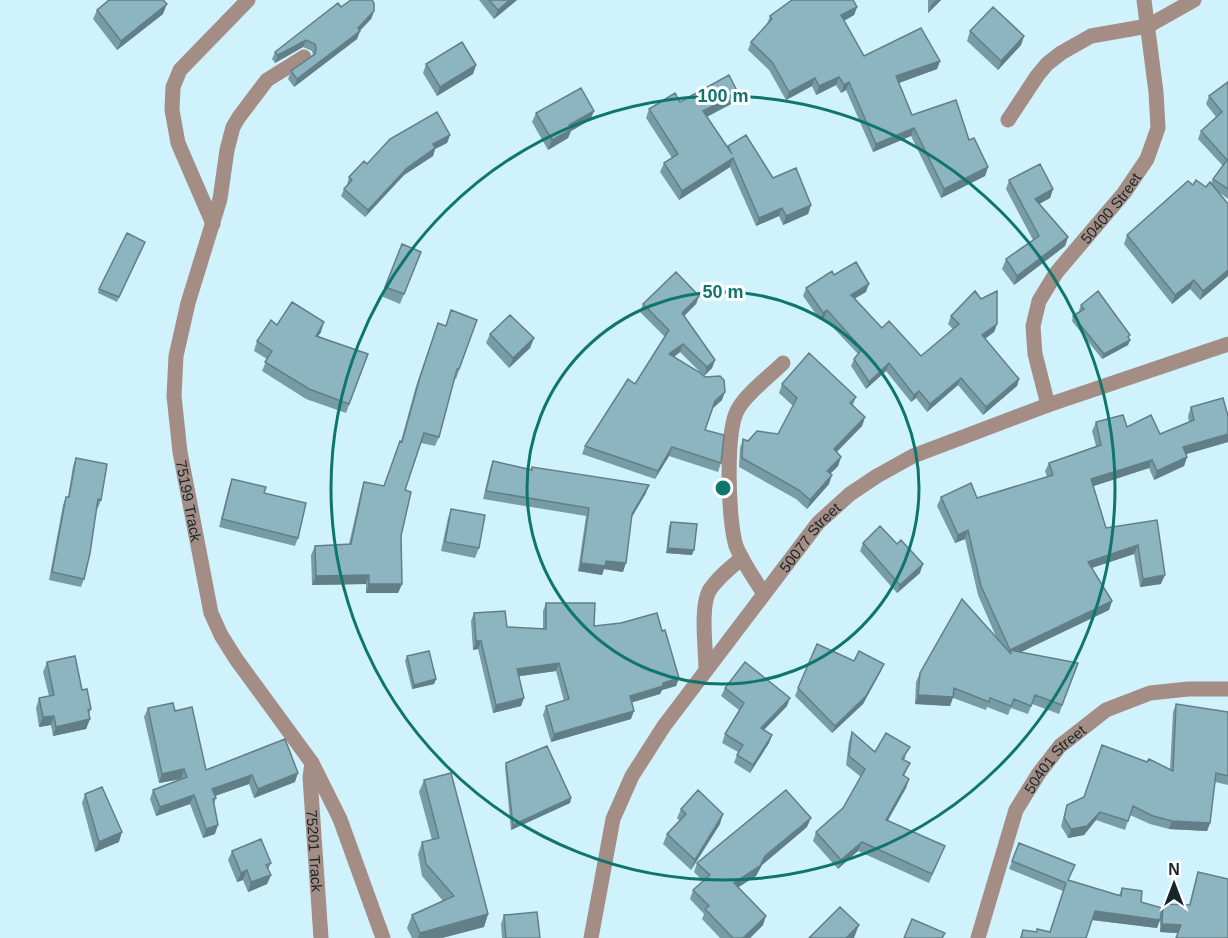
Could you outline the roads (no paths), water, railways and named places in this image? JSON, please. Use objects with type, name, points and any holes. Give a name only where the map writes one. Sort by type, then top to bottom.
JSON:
[{"type":"street","points":[[213,224],[178,143],[172,110],[173,87],[180,70],[248,0]]},
{"type":"street","name":"50400 Street","points":[[1048,405],[1035,354],[1033,326],[1039,301],[1056,273],[1124,194],[1147,159],[1158,128],[1156,92],[1144,0]]},
{"type":"street","points":[[1008,120],[1047,64],[1061,53],[1091,36],[1148,26],[1194,0]]},
{"type":"street","name":"75199 Track","points":[[304,57],[267,80],[239,117],[230,136],[220,199],[188,303],[176,356],[174,396],[189,505],[211,613],[236,660],[312,763],[340,819],[383,938]]},
{"type":"street","name":"50077 Street","points":[[591,938],[613,819],[632,776],[664,726],[818,523],[850,494],[913,456],[1048,405],[1228,344]]},
{"type":"street","points":[[764,594],[736,545],[730,517],[729,480],[736,411],[783,363]]},
{"type":"street","points":[[706,670],[705,615],[709,592],[742,558]]},
{"type":"street","name":"50401 Street","points":[[978,938],[1016,810],[1039,772],[1060,746],[1106,710],[1150,693],[1188,689],[1228,689]]},
{"type":"street","name":"75201 Track","points":[[312,763],[310,777],[321,938]]}]
